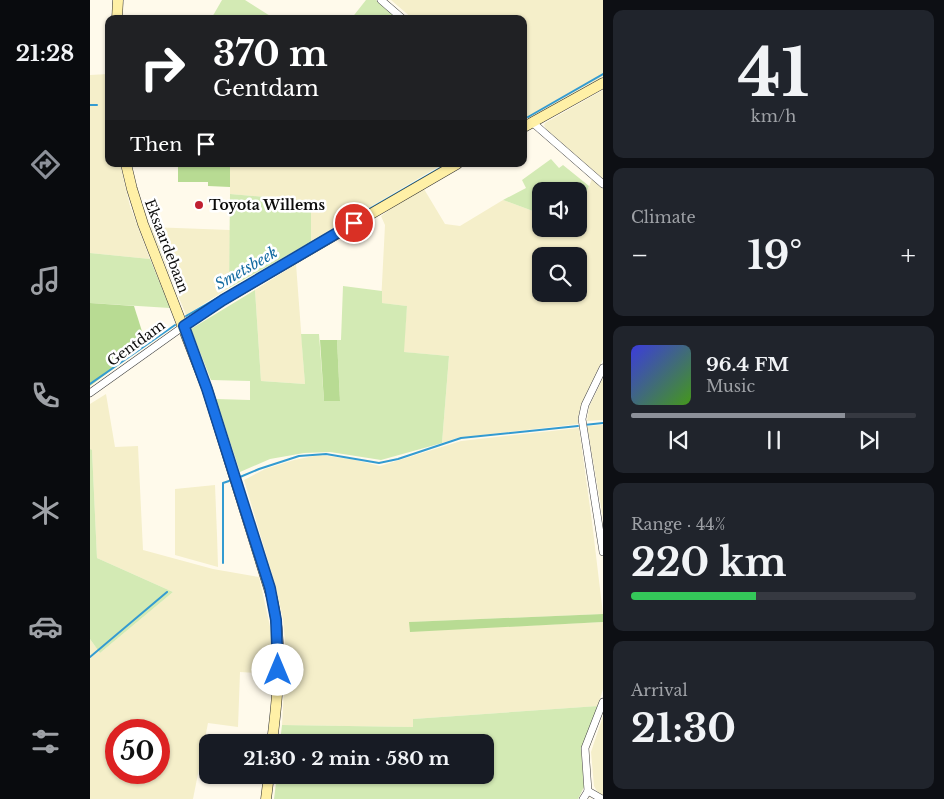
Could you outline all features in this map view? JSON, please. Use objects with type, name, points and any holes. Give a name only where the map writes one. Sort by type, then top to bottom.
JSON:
[{"type":"main road","points":[[117,15],[118,0]]},
{"type":"main road","points":[[527,124],[603,84]]},
{"type":"main road","name":"Eksaardebaan","points":[[127,167],[143,224],[184,326],[219,424],[275,609],[278,634],[278,670],[273,734]]},
{"type":"main road","name":"Gentdam","points":[[184,326],[223,300],[452,167]]},
{"type":"main road","points":[[266,799],[268,784]]},
{"type":"street","points":[[380,0],[398,15]]},
{"type":"street","points":[[527,124],[603,184]]},
{"type":"street","name":"Gentdam","points":[[90,393],[184,326]]},
{"type":"street","points":[[603,368],[585,405],[582,419],[603,552]]},
{"type":"street","points":[[582,799],[588,791],[585,748],[603,702]]},
{"type":"street","points":[[588,791],[602,799]]},
{"type":"shaded area","points":[[391,0],[603,0],[603,77],[529,119],[527,117],[527,15],[408,15]]},
{"type":"shaded area","points":[[105,74],[105,167],[121,167],[130,206],[150,259],[90,253],[90,75]]},
{"type":"shaded area","points":[[603,90],[603,179],[546,129],[544,125]]},
{"type":"shaded area","points":[[230,167],[438,167],[311,242],[311,201],[230,194]]},
{"type":"shaded area","points":[[592,179],[603,189],[603,359],[579,413],[578,424],[457,438],[442,443],[449,356],[403,352],[407,306],[381,303],[385,225],[381,216],[407,197],[424,189],[445,224],[460,226],[503,200],[532,211],[532,237],[587,237],[587,191]]},
{"type":"shaded area","points":[[150,227],[230,230],[229,288],[186,315]]},
{"type":"shaded area","points":[[296,264],[305,384],[261,381],[255,290]]},
{"type":"shaded area","points":[[603,378],[603,420],[587,421],[589,407]]},
{"type":"shaded area","points":[[106,394],[115,447],[138,446],[143,550],[213,569],[259,577],[271,631],[273,674],[240,672],[238,727],[208,723],[206,734],[199,734],[199,769],[193,799],[90,799],[90,639],[100,653],[173,592],[97,558],[92,451],[90,449],[90,404]]},
{"type":"shaded area","points":[[603,425],[603,518],[587,426]]},
{"type":"shaded area","points":[[579,428],[603,614],[410,622],[410,631],[603,622],[603,689],[598,706],[413,719],[413,727],[282,725],[286,654],[283,619],[275,584],[244,480],[265,469],[319,455],[351,459],[380,466],[461,441]]},
{"type":"shaded area","points":[[215,485],[218,567],[175,555],[175,489]]},
{"type":"shaded area","points":[[603,716],[603,796],[598,793],[594,786],[591,752]]},
{"type":"green space","points":[[222,0],[245,0],[269,15],[213,15]]},
{"type":"green space","points":[[366,0],[376,0],[393,15],[354,15]]},
{"type":"green space","points":[[551,159],[559,168],[563,165],[584,182],[532,182],[532,211],[503,200],[526,188],[522,180]]},
{"type":"green space","points":[[178,167],[230,167],[230,187],[208,186],[208,182],[178,182]]},
{"type":"green space","points":[[230,194],[311,201],[311,242],[229,288]]},
{"type":"green space","points":[[90,253],[150,259],[170,308],[90,303]]},
{"type":"green space","points":[[343,286],[382,291],[382,303],[407,306],[404,352],[449,356],[442,443],[381,460],[330,452],[304,453],[270,459],[240,472],[216,399],[250,400],[250,381],[211,380],[191,329],[255,290],[261,381],[305,384],[301,334],[319,334],[324,401],[340,401],[337,340],[341,340]]},
{"type":"green space","points":[[90,303],[134,306],[146,344],[90,386]]},
{"type":"green space","points":[[320,340],[337,340],[340,401],[324,401]]},
{"type":"green space","points":[[90,449],[92,450],[97,558],[173,592],[100,653],[90,639]]},
{"type":"green space","points":[[603,614],[603,622],[410,632],[409,622]]},
{"type":"green space","points":[[598,706],[581,749],[584,787],[578,799],[274,799],[276,784],[494,784],[494,734],[281,734],[282,725],[413,727],[413,719]]},
{"type":"waterway","name":"Smetsbeek","points":[[528,117],[603,74]]},
{"type":"waterway","points":[[90,105],[97,105]]},
{"type":"waterway","name":"Smetsbeek","points":[[307,245],[442,167]]},
{"type":"waterway","name":"Smetsbeek","points":[[186,316],[219,297]]},
{"type":"waterway","name":"Smetsbeek","points":[[90,384],[175,325]]},
{"type":"waterway","points":[[584,425],[603,423]]},
{"type":"waterway","points":[[240,477],[299,456],[326,454],[379,463],[398,459],[461,438],[578,426]]},
{"type":"waterway","points":[[223,563],[223,483],[229,481]]},
{"type":"waterway","points":[[90,657],[167,592]]},
{"type":"place","name":"Toyota Willems","points":[[199,205]]},
{"type":"route","points":[[278,670],[278,634],[270,588],[219,424],[184,326],[223,300],[354,223]]}]
